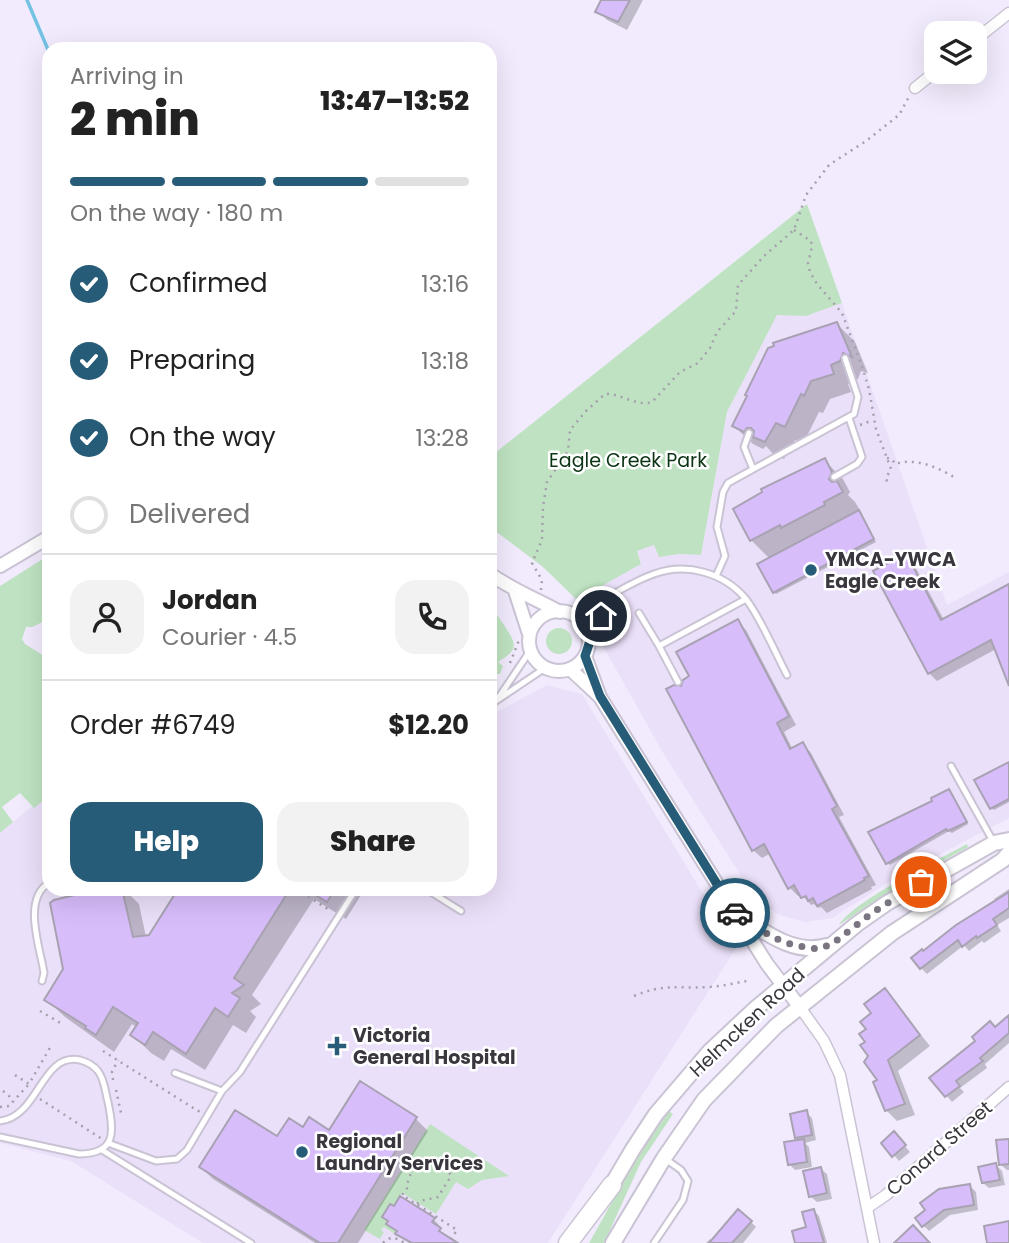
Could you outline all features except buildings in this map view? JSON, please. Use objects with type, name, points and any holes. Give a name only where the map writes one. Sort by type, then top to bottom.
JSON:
[{"type":"highway","points":[[568,1243],[612,1185]]},
{"type":"main road","name":"Helmcken Road","points":[[579,1243],[645,1130],[710,1051],[832,944],[887,903],[994,843],[1009,840]]},
{"type":"main road","name":"Helmcken Road","points":[[613,1243],[664,1158],[704,1100],[776,1026],[891,933],[1003,860],[1009,853]]},
{"type":"main road","points":[[735,913],[772,937],[793,945],[818,949],[832,944]]},
{"type":"street","points":[[987,30],[1009,13]]},
{"type":"street","points":[[915,88],[924,81]]},
{"type":"street","points":[[0,566],[42,541]]},
{"type":"street","points":[[497,579],[515,591],[581,622],[587,631],[587,649],[600,696]]},
{"type":"street","points":[[515,591],[525,635],[536,661],[545,668],[558,671],[570,669],[587,649]]},
{"type":"street","points":[[525,635],[541,618],[550,613],[566,613]]},
{"type":"street","points":[[570,669],[600,696],[735,913],[824,1041],[840,1075],[874,1243]]},
{"type":"street","name":"Conard Street","points":[[867,1208],[886,1195],[1009,1087]]},
{"type":"lane","points":[[716,576],[725,556],[718,527],[723,492],[728,483],[849,418],[857,409],[858,397],[845,358]]},
{"type":"lane","points":[[834,477],[861,461],[861,452],[849,418]]},
{"type":"lane","points":[[749,433],[744,447],[753,469]]},
{"type":"lane","points":[[566,613],[664,571],[686,569],[716,576],[746,599],[787,675]]},
{"type":"lane","points":[[587,649],[598,622],[620,592]]},
{"type":"lane","points":[[659,646],[746,599]]},
{"type":"lane","points":[[639,613],[678,682]]},
{"type":"lane","points":[[497,699],[530,651]]},
{"type":"lane","points":[[497,699],[545,668]]},
{"type":"lane","points":[[951,766],[994,843]]},
{"type":"lane","points":[[42,889],[36,895],[34,908],[44,973],[42,981]]},
{"type":"lane","points":[[108,1143],[156,1161],[177,1159],[187,1150],[222,1091],[240,1072],[284,1011],[300,978],[342,918],[353,896]]},
{"type":"lane","points":[[436,896],[461,911]]},
{"type":"lane","points":[[320,947],[326,951]]},
{"type":"lane","points":[[300,978],[306,983]]},
{"type":"lane","points":[[0,1121],[23,1112],[52,1069],[61,1062],[80,1060],[94,1067],[102,1079],[112,1130],[108,1143],[102,1150],[92,1154],[79,1154],[0,1138]]},
{"type":"lane","points":[[175,1073],[222,1091]]},
{"type":"lane","points":[[102,1150],[251,1243]]},
{"type":"lane","points":[[654,1243],[683,1200],[688,1181],[681,1170],[664,1158]]},
{"type":"path","points":[[534,598],[541,591],[543,583],[533,567],[532,560],[542,540],[544,495],[551,474],[568,452],[568,437],[573,424],[605,394],[619,395],[646,404],[657,399],[680,372],[698,363],[710,348],[717,331],[736,311],[737,285],[764,256],[794,230],[806,195],[829,165],[899,115],[915,88]]},
{"type":"path","points":[[794,230],[811,241],[808,263],[810,272],[842,313],[869,389],[873,420],[891,469],[886,478],[888,485]]},
{"type":"path","points":[[853,428],[873,420]]},
{"type":"path","points":[[887,458],[895,464],[905,461],[937,468],[957,479]]},
{"type":"path","points":[[506,670],[525,635]]},
{"type":"path","points":[[307,896],[331,911]]},
{"type":"path","points":[[634,996],[659,988],[706,988],[747,981]]},
{"type":"path","points":[[40,1011],[64,1026]]},
{"type":"path","points":[[0,1107],[6,1108],[29,1084],[51,1046]]},
{"type":"path","points":[[103,1051],[198,1111],[206,1110]]},
{"type":"path","points":[[118,1060],[112,1075],[121,1113]]},
{"type":"path","points":[[15,1075],[29,1084]]},
{"type":"path","points":[[3,1091],[12,1102]]},
{"type":"path","points":[[33,1098],[108,1143]]},
{"type":"path","points":[[417,1204],[419,1201],[438,1197],[448,1182],[451,1176],[441,1164],[431,1162],[418,1165],[410,1172],[408,1187],[402,1195],[457,1230],[448,1243]]},
{"type":"path","points":[[383,1243],[396,1238],[405,1243]]},
{"type":"shaded area","points":[[842,303],[947,605],[1009,572],[1009,818],[897,877],[832,918],[805,922],[777,914],[752,893],[662,751],[577,600],[641,564],[637,551],[655,545],[659,557],[701,555],[727,412],[777,314],[806,316]]},
{"type":"shaded area","name":"Victoria General Hospital","points":[[547,685],[582,694],[736,948],[548,1243],[203,1243],[71,1161],[0,1143],[0,832],[42,799],[42,896],[497,896],[497,712]]},
{"type":"green space","name":"Eagle Creek Park","points":[[807,204],[842,303],[806,316],[777,315],[727,412],[701,555],[659,557],[654,545],[637,551],[641,564],[577,600],[543,567],[497,532],[497,451]]},
{"type":"green space","points":[[42,559],[42,622],[26,627],[22,639],[42,655],[42,802],[34,808],[20,793],[2,807],[13,822],[0,833],[0,586]]},
{"type":"green space","points":[[497,615],[514,646],[510,653],[498,662],[503,666],[500,674],[497,674]]},
{"type":"green space","points":[[559,628],[568,632],[572,641],[568,650],[559,654],[550,650],[546,641],[550,632]]},
{"type":"green space","points":[[967,844],[968,847],[899,885],[839,925],[848,915],[879,893]]},
{"type":"green space","points":[[669,1111],[673,1114],[641,1162],[604,1243],[589,1243],[638,1156]]},
{"type":"green space","points":[[430,1124],[509,1176],[482,1180],[468,1189],[456,1182],[436,1214],[402,1193],[394,1206],[390,1204],[382,1217],[397,1231],[395,1234],[384,1227],[380,1239],[364,1230]]},
{"type":"waterway","points":[[27,0],[45,42]]},
{"type":"way so far","points":[[735,913],[772,937],[807,949],[818,949],[832,944],[872,913],[921,882]]},
{"type":"place","name":"YMCA-YWCA Eagle Creek","points":[[811,570]]},
{"type":"place","name":"Victoria General Hospital","points":[[337,1046]]},
{"type":"place","name":"Regional Laundry Services","points":[[302,1152]]},
{"type":"route","points":[[601,616],[585,656],[600,696],[735,913]]}]
